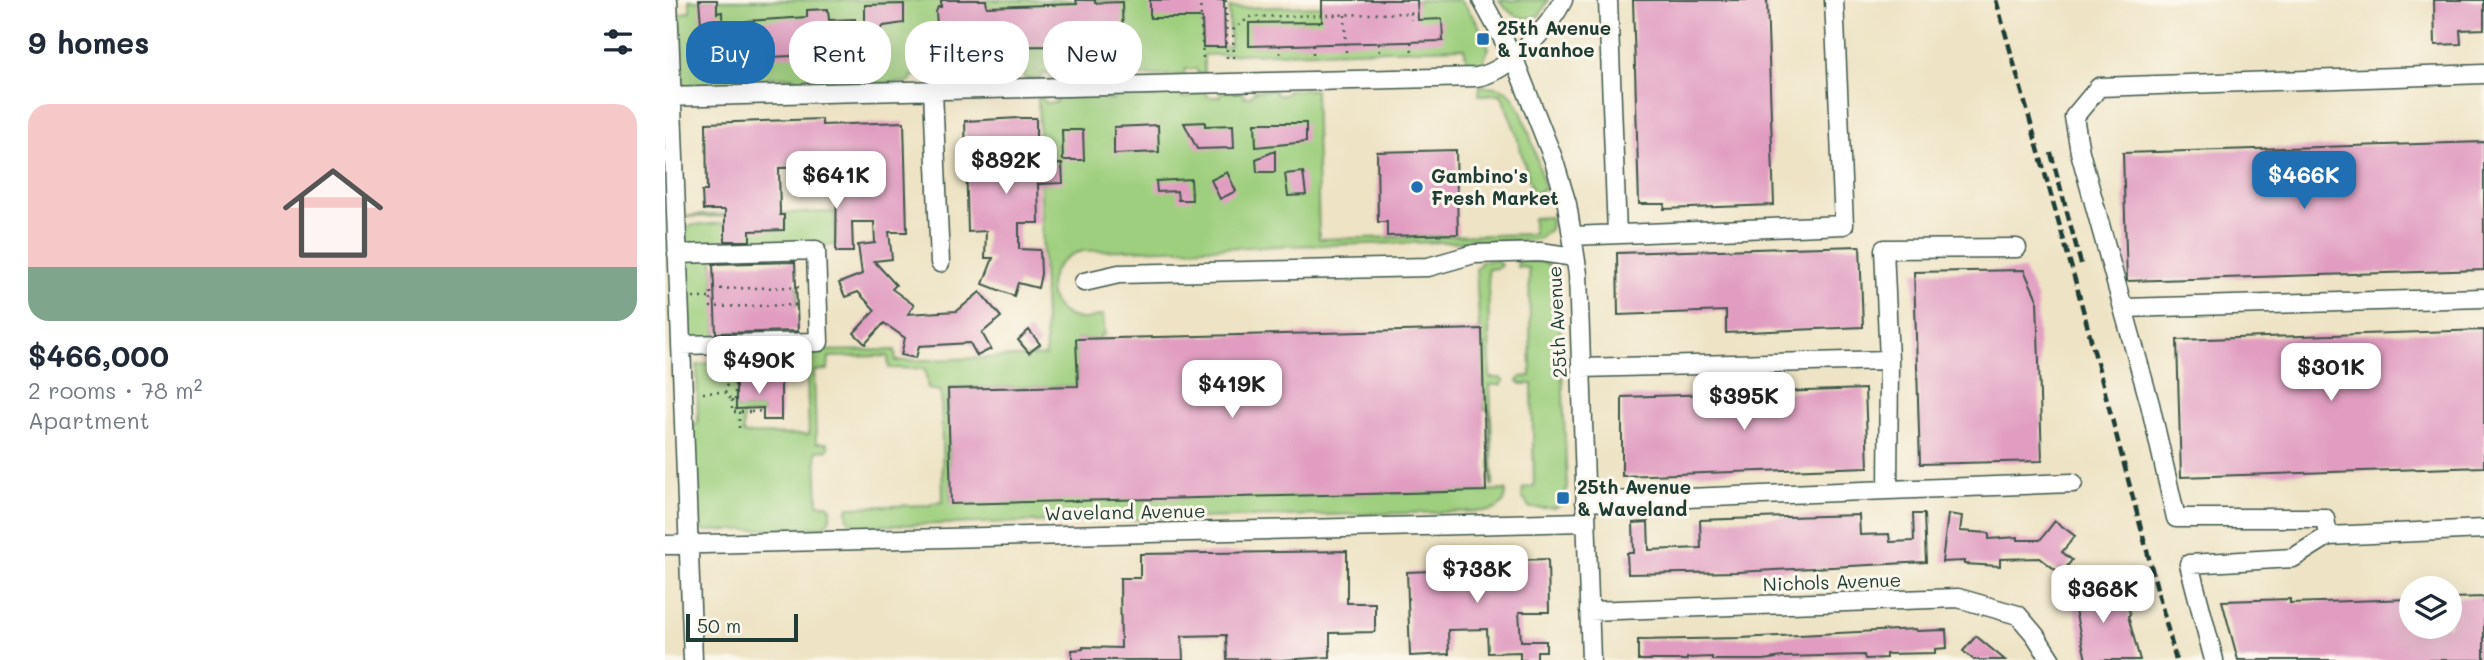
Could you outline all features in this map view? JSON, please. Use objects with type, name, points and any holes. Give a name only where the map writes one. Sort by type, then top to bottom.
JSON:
[{"type":"street","points":[[668,0],[668,97],[681,345],[692,660]]},
{"type":"street","name":"25th Avenue","points":[[1482,0],[1514,59],[1553,158],[1567,204],[1578,274],[1591,660]]},
{"type":"street","points":[[668,97],[1465,78],[1487,75],[1514,59],[1555,17],[1563,0]]},
{"type":"street","points":[[1608,0],[1617,234]]},
{"type":"street","points":[[1572,236],[1844,225],[1834,0]]},
{"type":"street","points":[[2327,536],[2325,518],[2176,518],[2150,404],[2080,152],[2074,117],[2099,87],[2484,74]]},
{"type":"street","points":[[933,90],[940,263]]},
{"type":"street","points":[[1888,490],[1889,360],[1884,249],[2017,248]]},
{"type":"street","points":[[677,254],[816,250],[819,342],[681,345]]},
{"type":"street","points":[[1084,282],[1119,274],[1428,267],[1474,254],[1540,252],[1575,257]]},
{"type":"street","points":[[2123,309],[2484,298]]},
{"type":"street","points":[[1581,368],[1889,360]]},
{"type":"street","points":[[1585,502],[2073,483]]},
{"type":"street","name":"Waveland Avenue","points":[[665,545],[1585,522]]},
{"type":"street","points":[[2214,660],[2189,564],[2293,558],[2327,536],[2484,529]]},
{"type":"street","name":"Nichols Avenue","points":[[1589,611],[1958,598],[2018,615],[2051,660]]},
{"type":"path","points":[[1201,0],[1203,59]]},
{"type":"path","points":[[1226,0],[1227,58]]},
{"type":"path","points":[[1234,58],[1233,30],[1250,17],[1411,13],[1411,20]]},
{"type":"path","points":[[1379,14],[1379,20]]},
{"type":"path","points":[[1345,15],[1346,54]]},
{"type":"path","points":[[1280,16],[1280,23]]},
{"type":"path","points":[[1312,16],[1312,22]]},
{"type":"path","points":[[1379,43],[1380,53]]},
{"type":"path","points":[[1411,43],[1412,53]]},
{"type":"path","points":[[1313,45],[1313,55]]},
{"type":"path","points":[[1280,46],[1280,56]]},
{"type":"path","points":[[799,287],[711,289],[711,307],[799,304]]},
{"type":"path","points":[[699,298],[711,298]]},
{"type":"path","points":[[731,357],[731,384]]},
{"type":"path","points":[[731,370],[761,370],[769,380]]},
{"type":"path","points":[[731,384],[726,386],[725,392],[732,400]]},
{"type":"path","points":[[731,384],[735,384],[736,400],[732,400]]},
{"type":"path","points":[[703,393],[725,392]]},
{"type":"path","points":[[732,400],[732,412],[763,411]]},
{"type":"path","points":[[739,412],[739,431]]},
{"type":"green space","points":[[688,0],[1201,0],[1204,47],[1230,46],[1229,8],[1417,4],[1417,0],[1461,0],[1478,24],[1489,48],[1483,62],[1472,68],[1468,66],[1464,48],[1204,55],[1204,74],[1199,75],[1196,69],[1185,69],[1184,75],[1142,76],[1142,21],[1043,21],[1043,73],[1041,79],[1029,79],[1029,21],[905,21],[905,82],[891,83],[891,21],[789,21],[789,77],[775,77],[775,21],[686,21],[686,84],[766,84],[689,88],[681,83],[679,75],[676,15],[690,11]]},
{"type":"green space","points":[[1499,0],[1548,0],[1540,15],[1528,18],[1512,13]]},
{"type":"green space","points":[[1480,86],[1500,88],[1513,98],[1530,136],[1545,189],[1533,194],[1515,130],[1501,94],[1479,95]]},
{"type":"green space","points":[[1274,90],[1277,95],[1285,95],[1288,90],[1315,90],[1319,239],[1534,234],[1533,218],[1551,217],[1550,229],[1540,238],[1530,240],[1083,251],[1069,256],[1052,275],[1052,298],[1058,308],[1067,315],[1084,319],[1103,315],[1105,335],[1100,335],[1100,339],[1077,339],[1078,386],[948,389],[951,503],[1506,490],[1501,506],[1491,511],[858,526],[848,520],[849,507],[930,505],[943,502],[941,391],[928,389],[925,369],[889,368],[888,356],[829,357],[828,370],[814,371],[816,443],[827,443],[829,447],[827,450],[816,451],[818,504],[827,504],[831,508],[828,522],[821,527],[706,531],[698,527],[692,425],[698,424],[697,365],[756,361],[789,372],[790,377],[781,377],[781,380],[760,380],[760,375],[736,375],[736,409],[759,408],[763,403],[763,414],[743,415],[743,434],[809,435],[806,351],[895,350],[896,361],[1046,356],[1038,97],[1043,97],[1045,103],[1055,103],[1058,96],[1104,95],[1106,100],[1113,100],[1114,95],[1143,94],[1145,98],[1155,98],[1157,94],[1180,93],[1181,98],[1189,98],[1192,93],[1206,92],[1208,97],[1219,97],[1222,92],[1242,92],[1245,97],[1251,96],[1254,91]]},
{"type":"green space","points":[[835,212],[836,245],[700,249],[685,247],[684,228],[783,216],[685,217]]},
{"type":"green space","points":[[713,255],[714,289],[798,286],[798,305],[716,307],[716,341],[689,339],[686,259]]},
{"type":"green space","points":[[1482,261],[1497,261],[1501,265],[1488,269],[1490,378],[1504,381],[1501,385],[1490,385],[1493,485],[1489,410],[1484,409],[1476,269]]},
{"type":"green space","points":[[1518,261],[1547,264],[1558,278],[1567,486],[1564,503],[1555,508],[1530,508],[1522,497],[1523,488],[1534,486],[1532,384],[1521,384],[1518,381],[1521,377],[1531,376],[1529,268],[1517,267]]},
{"type":"building","points":[[699,0],[717,0],[717,13],[722,12],[722,21],[701,21]]},
{"type":"building","points":[[941,0],[986,0],[987,7],[1077,4],[1076,0],[1095,0],[1095,3],[1122,2],[1122,21],[1043,21],[1043,46],[1029,46],[1029,21],[937,21],[936,12],[938,7],[941,7]]},
{"type":"building","points":[[1150,0],[1224,0],[1225,47],[1203,47],[1202,18],[1150,18]]},
{"type":"building","points":[[1322,0],[1417,0],[1418,20],[1442,19],[1443,41],[1249,46],[1249,23],[1322,22]]},
{"type":"building","points":[[1633,0],[1767,0],[1774,205],[1664,209],[1665,204],[1639,204]]},
{"type":"building","points":[[2434,0],[2484,0],[2484,29],[2460,30],[2461,44],[2435,45]]},
{"type":"building","points":[[904,4],[904,23],[891,25],[891,21],[865,21],[865,5]]},
{"type":"building","points":[[828,9],[829,20],[855,21],[789,21],[789,56],[775,57],[775,21],[747,21],[807,17],[807,10]]},
{"type":"building","points":[[1036,118],[1036,165],[1062,164],[1063,183],[1038,184],[1039,223],[1019,223],[1019,249],[1040,250],[1041,274],[1038,288],[1018,283],[1014,296],[983,284],[993,258],[985,258],[986,231],[968,232],[965,121]]},
{"type":"building","points":[[822,119],[822,125],[904,122],[907,232],[889,232],[892,259],[874,261],[896,285],[892,289],[914,305],[908,314],[957,311],[980,292],[1001,317],[982,333],[991,349],[977,356],[970,343],[919,346],[916,358],[901,355],[905,338],[884,323],[865,344],[854,333],[875,310],[858,292],[845,297],[839,283],[862,274],[858,245],[875,243],[874,222],[852,222],[853,252],[836,252],[835,167],[779,168],[780,215],[784,215],[784,230],[750,231],[750,241],[725,241],[725,210],[703,210],[702,191],[707,191],[706,123]]},
{"type":"building","points":[[1205,122],[1205,126],[1233,125],[1234,148],[1197,149],[1184,123]]},
{"type":"building","points":[[1255,123],[1306,123],[1306,142],[1256,147]]},
{"type":"building","points":[[1158,125],[1159,152],[1114,154],[1114,127]]},
{"type":"building","points":[[1062,130],[1083,130],[1084,160],[1063,160]]},
{"type":"building","points":[[2484,142],[2484,270],[2127,281],[2123,153]]},
{"type":"building","name":"Gambino's Fresh Market","points":[[1456,150],[1458,234],[1387,236],[1387,222],[1378,222],[1377,152]]},
{"type":"building","points":[[1275,151],[1275,172],[1257,172],[1256,159]]},
{"type":"building","points":[[1227,172],[1236,191],[1220,199],[1211,180]]},
{"type":"building","points":[[1303,172],[1306,195],[1288,196],[1285,174]]},
{"type":"building","points":[[1191,179],[1192,200],[1178,200],[1177,191],[1157,192],[1156,181]]},
{"type":"building","points":[[1860,246],[1863,327],[1726,333],[1726,311],[1618,315],[1617,253]]},
{"type":"building","points":[[795,262],[798,331],[716,333],[713,264]]},
{"type":"building","points":[[2024,270],[2037,299],[2042,461],[1920,464],[1914,272]]},
{"type":"building","points":[[1482,329],[1486,491],[951,504],[948,389],[1078,386],[1076,339]]},
{"type":"building","points":[[1029,330],[1040,344],[1029,353],[1018,340]]},
{"type":"building","points":[[2484,330],[2484,467],[2181,477],[2177,340]]},
{"type":"building","points":[[736,375],[760,375],[760,380],[781,380],[781,420],[763,420],[763,408],[736,409]]},
{"type":"building","points":[[1865,389],[1868,467],[1622,476],[1622,397]]},
{"type":"building","points":[[1913,514],[1924,514],[1926,562],[1738,572],[1628,574],[1627,553],[1634,553],[1633,523],[1648,522],[1649,550],[1701,548],[1700,520],[1787,517],[1859,515],[1860,535],[1889,534],[1890,542],[1914,541]]},
{"type":"building","points":[[1948,514],[1962,516],[1960,531],[1989,533],[1989,539],[2018,537],[2018,540],[2040,540],[2055,521],[2075,536],[2062,552],[2072,560],[2061,574],[2040,558],[2000,559],[2000,566],[1964,564],[1964,561],[1942,562]]},
{"type":"building","points":[[1347,551],[1347,603],[1375,603],[1375,632],[1330,633],[1330,657],[1227,659],[1226,635],[1182,636],[1183,660],[1072,660],[1072,650],[1083,647],[1121,648],[1120,578],[1140,578],[1140,554]]},
{"type":"building","points":[[1548,559],[1549,612],[1519,612],[1521,641],[1546,641],[1546,651],[1537,651],[1537,660],[1520,660],[1520,652],[1488,653],[1487,629],[1448,630],[1449,654],[1410,656],[1407,572],[1481,569],[1480,561]]},
{"type":"building","points":[[2099,580],[2106,606],[2128,603],[2128,616],[2140,660],[2086,660],[2070,588]]},
{"type":"building","points":[[2484,597],[2484,660],[2238,660],[2222,601],[2290,599],[2290,603],[2399,599],[2399,639],[2462,639],[2462,598]]},
{"type":"building","points":[[1946,630],[1947,648],[1935,649],[1935,653],[1886,654],[1886,658],[1865,659],[1864,655],[1764,660],[1712,660],[1712,657],[1638,660],[1638,640]]},
{"type":"building","points":[[1976,636],[2005,660],[1974,660],[1963,651]]},
{"type":"railway","points":[[1996,0],[2077,287],[2176,660]]},
{"type":"railway","points":[[2051,153],[2081,264]]},
{"type":"place","name":"25th Avenue & Ivanhoe","points":[[1483,39]]},
{"type":"place","name":"Gambino's Fresh Market","points":[[1417,187]]},
{"type":"place","name":"25th Avenue & Waveland","points":[[1563,498]]}]
